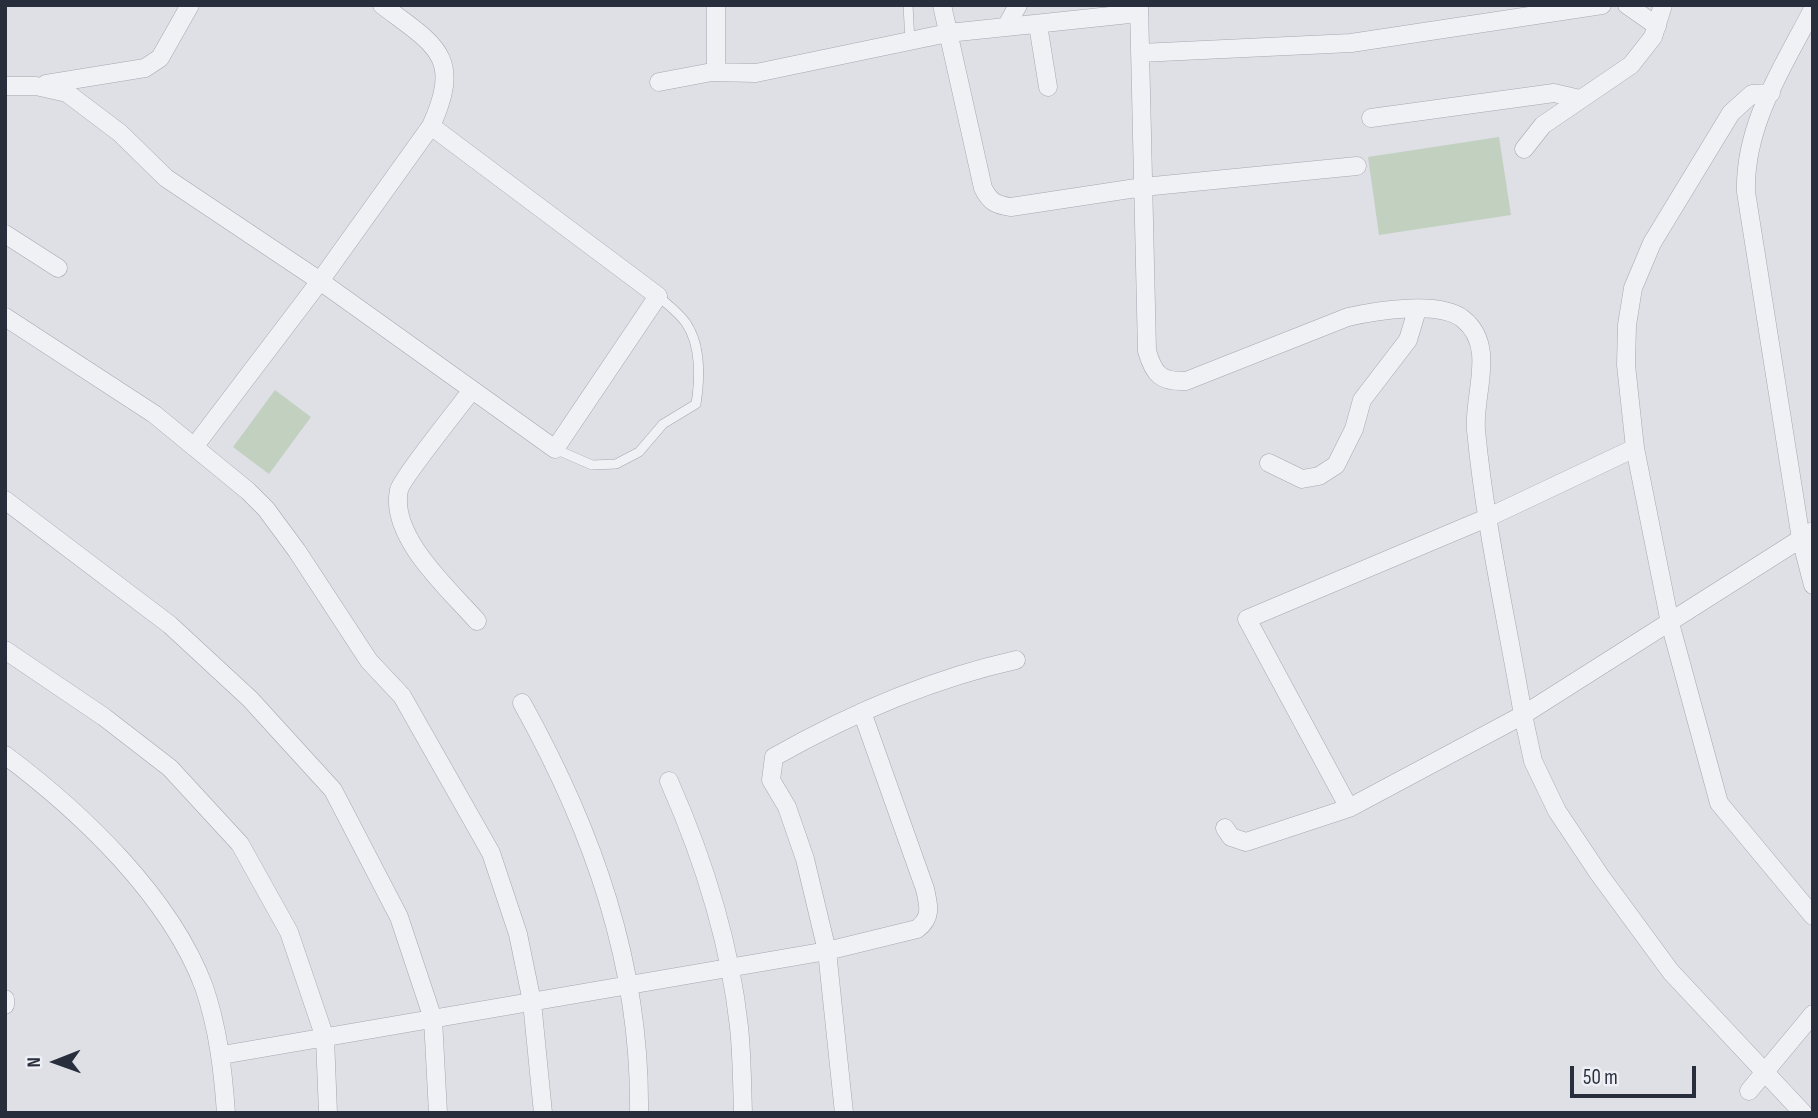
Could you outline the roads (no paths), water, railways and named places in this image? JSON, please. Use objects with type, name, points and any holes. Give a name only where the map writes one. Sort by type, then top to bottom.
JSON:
[{"type":"street","points":[[5,86],[36,86],[145,68],[160,58],[190,5]]},
{"type":"street","points":[[194,447],[320,281],[431,126],[443,99],[444,62],[429,40],[382,5]]},
{"type":"street","points":[[716,5],[716,72]]},
{"type":"street","points":[[942,5],[983,188],[989,200],[998,206],[1012,207],[1143,187],[1357,166]]},
{"type":"street","points":[[1006,27],[1018,5]]},
{"type":"street","points":[[1140,53],[1351,43],[1602,5]]},
{"type":"street","points":[[1627,5],[1657,26]]},
{"type":"street","points":[[1524,149],[1543,125],[1631,65],[1653,37],[1663,5]]},
{"type":"street","points":[[659,82],[716,72],[756,73],[948,33],[1038,25],[1139,9],[1147,351],[1153,370],[1159,377],[1170,382],[1186,381],[1348,317],[1373,312],[1442,311],[1462,318],[1476,336],[1483,358],[1476,428],[1523,715],[1534,761],[1557,811],[1599,874],[1671,972],[1803,1113]]},
{"type":"street","points":[[1813,9],[1756,120],[1745,161],[1746,191],[1807,535],[1813,585]]},
{"type":"street","points":[[1038,25],[1048,87]]},
{"type":"street","points":[[36,86],[67,93],[83,104],[120,133],[166,178],[320,281],[555,449],[658,296],[431,126]]},
{"type":"street","points":[[1371,118],[1554,93],[1580,99]]},
{"type":"street","points":[[1771,93],[1752,94],[1731,113],[1652,243],[1633,288],[1627,326],[1626,365],[1635,448],[1670,624],[1719,803],[1813,916]]},
{"type":"street","points":[[5,234],[58,268]]},
{"type":"street","points":[[1269,463],[1302,480],[1319,477],[1336,465],[1354,429],[1362,400],[1408,340],[1417,310]]},
{"type":"street","points":[[5,317],[154,414],[266,509],[297,551],[353,640],[381,676],[402,696],[491,853],[518,934],[532,1002],[543,1113]]},
{"type":"street","points":[[472,390],[399,489],[400,516],[411,544],[477,621]]},
{"type":"street","points":[[1349,808],[1247,619],[1489,517],[1635,448]]},
{"type":"street","points":[[5,500],[170,625],[250,699],[333,790],[399,917],[433,1019],[438,1113]]},
{"type":"street","points":[[1224,828],[1231,837],[1246,842],[1349,808],[1523,715],[1807,535]]},
{"type":"street","points":[[5,650],[104,717],[170,768],[240,845],[289,932],[325,1038],[328,1113]]},
{"type":"street","points":[[844,1113],[827,951],[805,859],[787,807],[771,780],[774,757],[862,712],[961,672],[1016,660]]},
{"type":"street","points":[[522,703],[554,760],[594,852],[617,924],[630,985],[639,1113]]},
{"type":"street","points":[[222,1055],[827,951],[917,929],[926,923],[930,908],[862,712]]},
{"type":"street","points":[[5,755],[55,792],[125,866],[172,924],[203,987],[222,1055],[226,1113]]},
{"type":"street","points":[[669,781],[694,838],[729,968],[739,1027],[743,1113]]},
{"type":"street","points":[[5,999],[5,1005]]},
{"type":"street","points":[[1749,1091],[1813,1014]]},
{"type":"lane","points":[[908,5],[910,42]]},
{"type":"lane","points":[[555,449],[592,465],[616,464],[639,452],[663,424],[696,404],[699,386],[696,346],[686,323],[658,296]]}]
